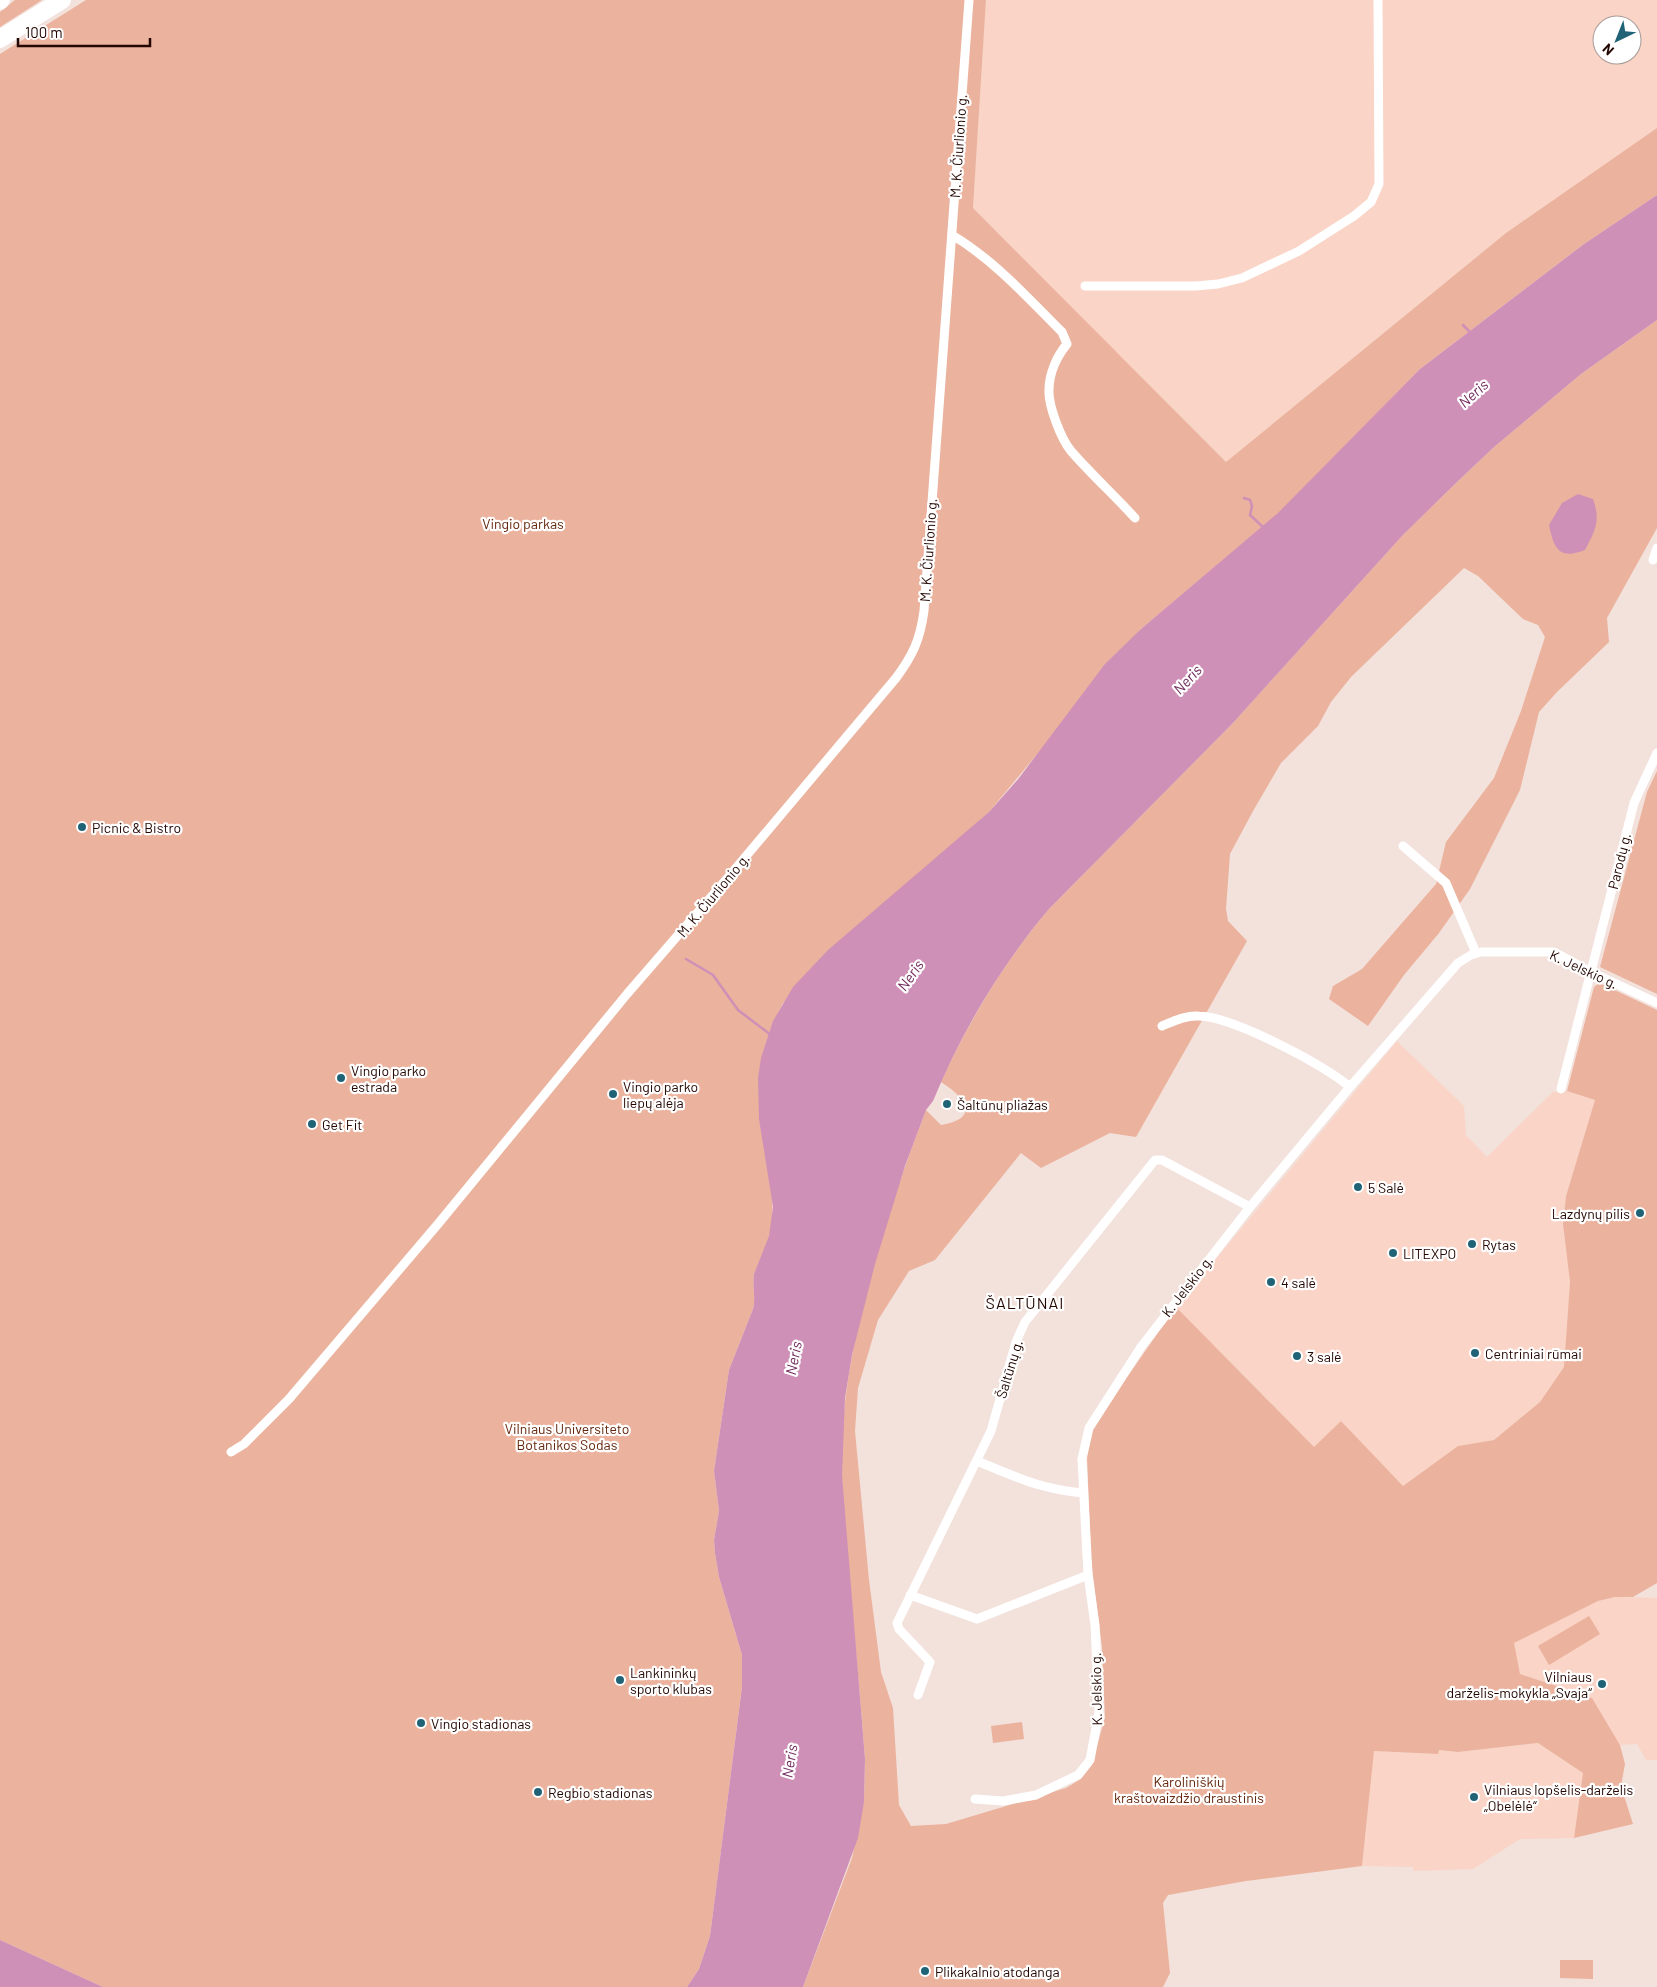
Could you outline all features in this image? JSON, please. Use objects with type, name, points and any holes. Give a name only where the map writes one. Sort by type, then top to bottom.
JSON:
[{"type":"highway","points":[[0,39],[51,5],[62,0]]},
{"type":"street","name":"M. K. Čiurlionio g.","points":[[231,1452],[244,1444],[289,1399],[438,1224],[626,994],[876,700],[915,650],[920,636],[924,612],[969,0]]},
{"type":"street","points":[[1085,286],[1196,286],[1218,284],[1242,278],[1263,270],[1318,240],[1371,202],[1379,184],[1378,0]]},
{"type":"street","points":[[952,235],[972,246],[1002,272],[1062,332],[1067,344],[1059,354],[1052,371],[1049,390],[1061,434],[1070,450],[1135,518]]},
{"type":"street","points":[[1653,560],[1657,548]]},
{"type":"street","name":"Parodų g.","points":[[1561,1089],[1634,803],[1657,753]]},
{"type":"street","points":[[1403,846],[1446,883],[1476,954]]},
{"type":"street","name":"K. Jelskio g.","points":[[975,1799],[1003,1801],[1036,1795],[1078,1775],[1087,1766],[1096,1737],[1099,1712],[1095,1623],[1088,1575],[1083,1493],[1082,1459],[1089,1428],[1141,1347],[1250,1207],[1350,1087],[1458,963],[1476,954],[1554,952],[1591,972],[1657,1003]]},
{"type":"street","points":[[1162,1026],[1187,1016],[1201,1016],[1224,1021],[1308,1059],[1336,1074],[1350,1087]]},
{"type":"street","name":"Šaltūnų g.","points":[[918,1695],[930,1662],[897,1626],[910,1595],[991,1431],[1016,1342],[1025,1322],[1155,1160],[1162,1160],[1250,1207]]},
{"type":"street","points":[[977,1461],[1036,1485],[1053,1490],[1083,1493]]},
{"type":"street","points":[[910,1595],[977,1619],[1088,1575]]},
{"type":"shaded area","points":[[986,0],[1657,0],[1657,128],[1506,233],[1226,462],[973,208]]},
{"type":"shaded area","name":"LITEXPO","points":[[1397,1041],[1464,1106],[1466,1135],[1487,1157],[1553,1092],[1567,1091],[1595,1100],[1566,1196],[1563,1224],[1570,1282],[1564,1367],[1540,1402],[1494,1440],[1458,1446],[1403,1486],[1341,1421],[1314,1447],[1176,1307]]},
{"type":"shaded area","name":"Vilniaus darželis-mokykla „Svaja“","points":[[1615,1597],[1657,1598],[1657,1760],[1646,1760],[1637,1744],[1620,1745],[1592,1698],[1520,1674],[1513,1643],[1598,1601]]},
{"type":"shaded area","name":"Vilniaus lopšelis-darželis „Obelėlė“","points":[[1538,1743],[1583,1773],[1574,1838],[1520,1839],[1473,1869],[1413,1871],[1413,1867],[1362,1866],[1374,1751],[1437,1754],[1439,1750],[1458,1752]]},
{"type":"green space","points":[[15,0],[42,0],[0,27],[0,12]]},
{"type":"green space","name":"Vingio parkas","points":[[86,0],[986,0],[973,208],[1226,462],[1506,233],[1657,128],[1657,195],[1584,244],[1420,369],[1278,514],[1141,629],[989,812],[783,1003],[767,1040],[760,1076],[759,1093],[762,1131],[772,1194],[770,1234],[754,1274],[753,1309],[729,1370],[714,1471],[719,1511],[714,1540],[715,1553],[719,1577],[742,1655],[742,1687],[710,1936],[699,1969],[687,1987],[103,1987],[0,1940],[0,54]]},
{"type":"green space","name":"Karoliniškių kraštovaizdžio draustinis","points":[[1657,320],[1657,528],[1607,618],[1609,642],[1539,712],[1520,790],[1470,889],[1439,933],[1404,975],[1368,1026],[1329,999],[1333,986],[1362,969],[1436,884],[1446,842],[1494,778],[1521,711],[1545,637],[1538,625],[1523,619],[1478,576],[1464,568],[1351,677],[1331,702],[1318,726],[1281,763],[1253,811],[1230,854],[1226,909],[1228,921],[1247,941],[1136,1137],[1110,1133],[1041,1168],[1021,1153],[935,1260],[909,1271],[878,1320],[858,1388],[855,1431],[869,1580],[881,1672],[893,1708],[899,1805],[911,1826],[946,1824],[1066,1788],[1081,1779],[1092,1765],[1105,1717],[1102,1647],[1091,1559],[1087,1455],[1093,1426],[1176,1307],[1314,1447],[1341,1421],[1403,1486],[1458,1446],[1494,1440],[1540,1402],[1564,1367],[1570,1282],[1563,1224],[1566,1196],[1595,1100],[1567,1091],[1594,987],[1598,984],[1604,985],[1657,1010],[1657,1583],[1633,1597],[1615,1597],[1598,1601],[1514,1643],[1520,1674],[1592,1698],[1620,1745],[1625,1764],[1621,1786],[1633,1824],[1574,1838],[1583,1773],[1538,1743],[1458,1752],[1439,1750],[1438,1754],[1374,1751],[1362,1866],[1246,1881],[1168,1895],[1163,1903],[1170,1973],[1163,1987],[803,1987],[852,1858],[864,1802],[865,1759],[843,1501],[842,1439],[845,1398],[861,1314],[884,1229],[926,1110],[941,1125],[954,1122],[965,1113],[963,1101],[941,1082],[952,1059],[989,991],[1049,909],[1233,723],[1402,536],[1493,448],[1581,374]]},
{"type":"green space","points":[[1657,771],[1657,994],[1600,967],[1647,792]]},
{"type":"green space","points":[[1589,1616],[1600,1634],[1549,1665],[1538,1646]]},
{"type":"green space","points":[[1022,1722],[1024,1739],[993,1743],[991,1726]]},
{"type":"green space","points":[[1560,1960],[1593,1960],[1593,1979],[1560,1978]]},
{"type":"water","name":"Neris","points":[[1657,195],[1657,320],[1581,374],[1493,448],[1402,536],[1233,723],[1049,909],[998,977],[956,1050],[933,1101],[926,1110],[905,1166],[875,1264],[852,1355],[845,1398],[842,1475],[865,1759],[864,1802],[858,1838],[803,1987],[687,1987],[699,1969],[710,1936],[742,1687],[742,1655],[719,1577],[715,1553],[714,1540],[719,1511],[714,1471],[729,1370],[753,1309],[754,1274],[769,1236],[773,1207],[759,1119],[758,1078],[761,1058],[773,1021],[793,987],[828,950],[989,812],[1019,778],[1105,664],[1141,629],[1278,513],[1420,369],[1584,244]]},
{"type":"water","points":[[1578,494],[1593,499],[1597,520],[1592,537],[1585,550],[1569,554],[1559,550],[1556,546],[1549,525],[1562,503]]},
{"type":"water","points":[[0,1940],[103,1987],[0,1987]]},
{"type":"waterway","points":[[1463,325],[1469,331]]},
{"type":"waterway","points":[[1244,498],[1250,500],[1252,506],[1250,515],[1264,528]]},
{"type":"waterway","points":[[686,959],[713,975],[738,1010],[771,1035]]},
{"type":"place","name":"Picnic & Bistro","points":[[82,827]]},
{"type":"place","name":"Vingio parko estrada","points":[[341,1078]]},
{"type":"place","name":"Vingio parko liepų alėja","points":[[613,1094]]},
{"type":"place","name":"Šaltūnų pliažas","points":[[947,1104]]},
{"type":"place","name":"Get Fit","points":[[312,1124]]},
{"type":"place","name":"5 Salė","points":[[1358,1187]]},
{"type":"place","name":"Lazdynų pilis","points":[[1640,1213]]},
{"type":"place","name":"Rytas","points":[[1472,1244]]},
{"type":"place","name":"LITEXPO","points":[[1393,1253]]},
{"type":"place","name":"4 salė","points":[[1271,1282]]},
{"type":"place","name":"Centriniai rūmai","points":[[1475,1353]]},
{"type":"place","name":"3 salė","points":[[1297,1356]]},
{"type":"place","name":"Lankininkų sporto klubas","points":[[620,1680]]},
{"type":"place","name":"Vilniaus darželis-mokykla „Svaja“","points":[[1602,1684]]},
{"type":"place","name":"Vingio stadionas","points":[[421,1723]]},
{"type":"place","name":"Regbio stadionas","points":[[538,1792]]},
{"type":"place","name":"Vilniaus lopšelis-darželis „Obelėlė“","points":[[1474,1797]]},
{"type":"place","name":"Plikakalnio atodanga","points":[[925,1971]]},
{"type":"district","name":"ŠALTŪNAI","points":[[1025,1302]]},
{"type":"park label","name":"Vilniaus Universiteto Botanikos Sodas","points":[[567,1436]]}]
